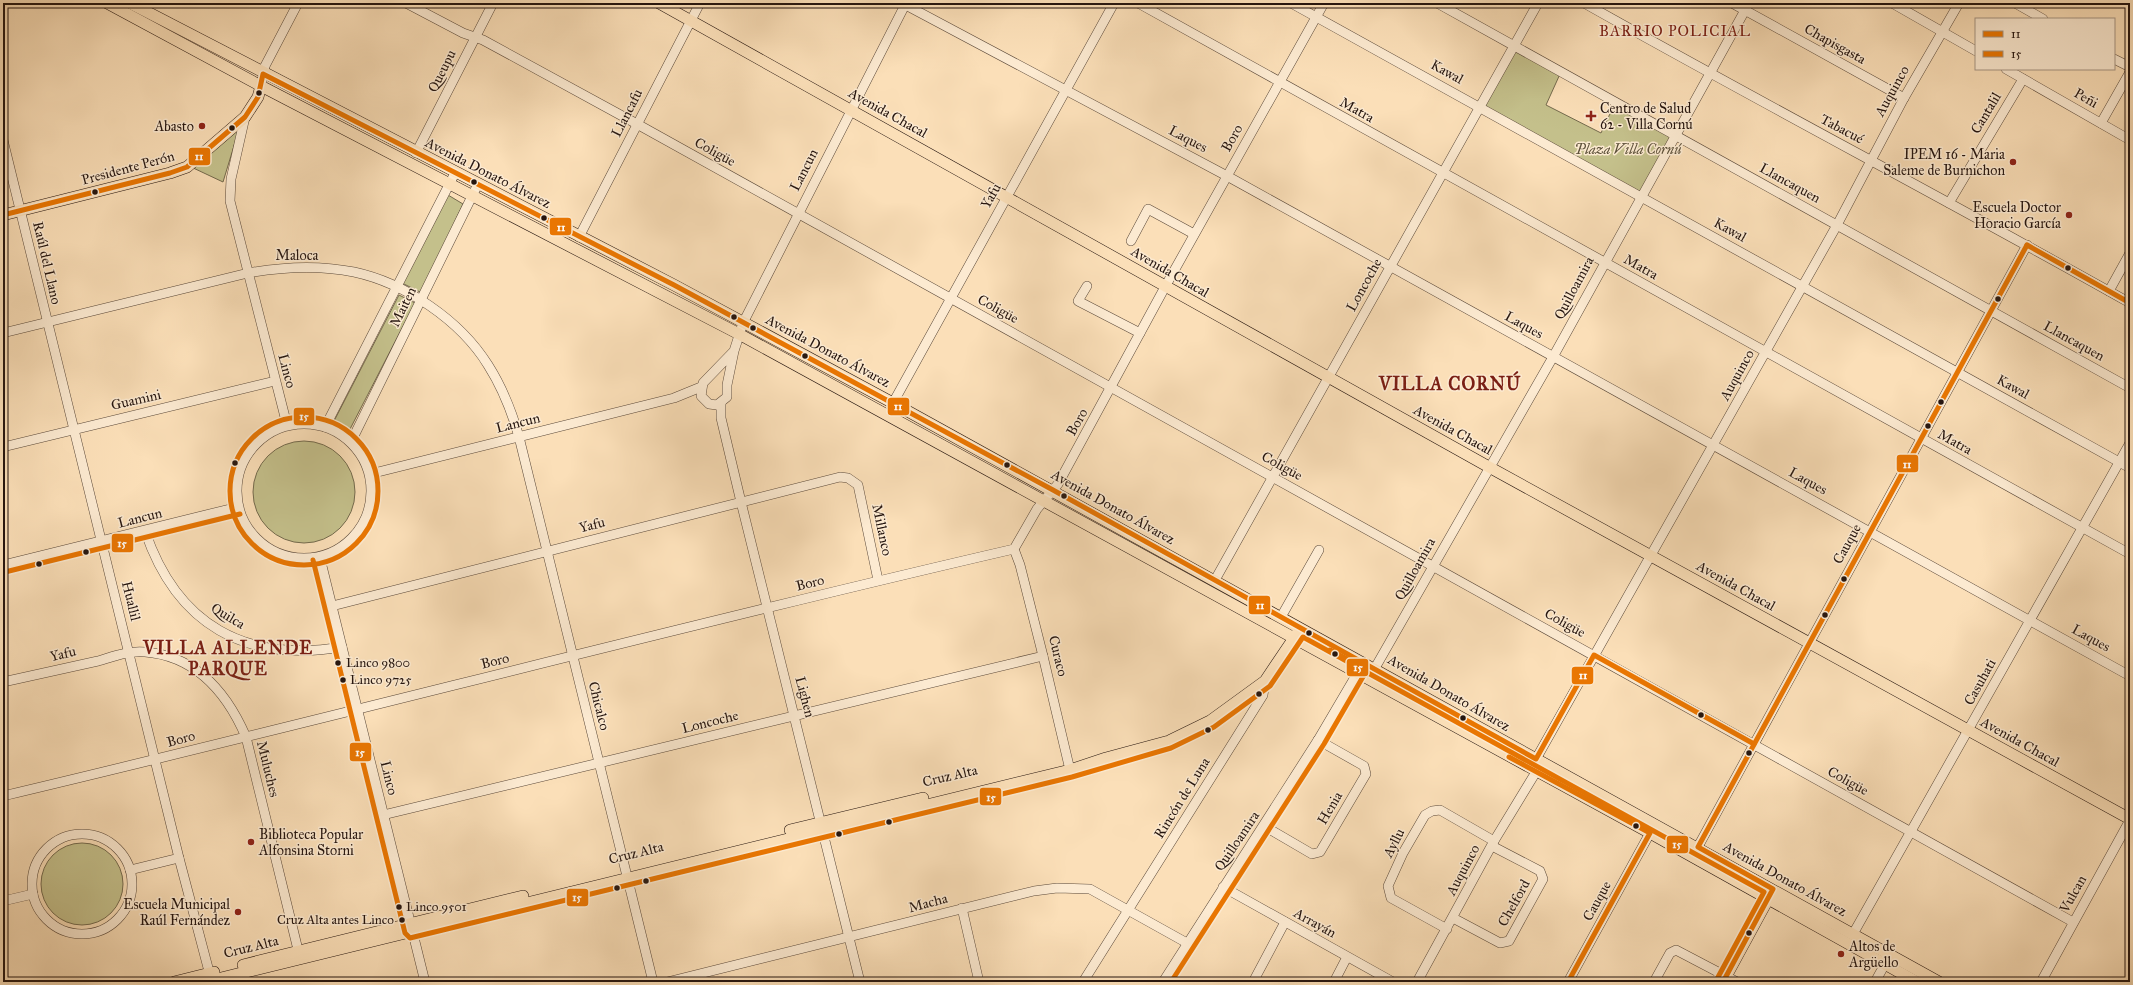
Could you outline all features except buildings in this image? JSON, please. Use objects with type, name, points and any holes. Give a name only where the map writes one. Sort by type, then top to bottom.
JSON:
[{"type":"main road","points":[[106,3],[122,6]]},
{"type":"main road","name":"Avenida Chacal","points":[[659,3],[1007,196],[1164,287],[1488,467],[2130,820]]},
{"type":"main road","name":"Avenida Donato Álvarez","points":[[122,6],[263,74],[579,236],[893,403],[1375,668],[1536,759],[1695,852],[1771,894],[1917,982]]},
{"type":"main road","name":"Avenida Donato Álvarez","points":[[122,6],[261,86],[739,334],[1044,500],[1294,639],[1358,672],[1536,772],[1650,833],[1695,852]]},
{"type":"main road","name":"Presidente Perón","points":[[3,215],[180,170],[189,166],[245,117],[258,96],[261,86]]},
{"type":"main road","name":"Rincón de Luna","points":[[1265,681],[1301,628]]},
{"type":"main road","name":"Cruz Alta","points":[[174,982],[223,977],[299,955],[411,927],[1070,767],[1169,741],[1189,733],[1240,701],[1265,681]]},
{"type":"main road","points":[[1724,979],[1771,894]]},
{"type":"main road","name":"Avenida Donato Álvarez","points":[[1771,894],[1853,934],[1939,982]]},
{"type":"street","name":"Presidente Perón","points":[[261,86],[263,74],[298,3]]},
{"type":"street","name":"Coligüe","points":[[406,3],[463,33],[476,37],[638,124],[2073,922]]},
{"type":"street","name":"Queupu","points":[[416,153],[493,3]]},
{"type":"street","name":"Llancafu","points":[[579,236],[700,3]]},
{"type":"street","name":"Yafu","points":[[893,403],[1114,3]]},
{"type":"street","name":"Matra","points":[[1138,3],[2130,554]]},
{"type":"street","name":"Kawal","points":[[1291,3],[1480,106],[1640,197],[2130,468]]},
{"type":"street","name":"Boro","points":[[3,796],[155,760],[878,580],[1014,549],[1044,500],[1058,484],[1112,387],[1164,287],[1324,3]]},
{"type":"street","name":"Llancaquen","points":[[1437,3],[2130,388]]},
{"type":"street","name":"Loncoche","points":[[1215,580],[1538,3]]},
{"type":"street","name":"Tabacué","points":[[1584,3],[1710,74],[2027,244],[2130,303]]},
{"type":"street","name":"Chapisgasta","points":[[1732,3],[1747,7],[1904,98]]},
{"type":"street","points":[[1892,3],[1975,50]]},
{"type":"street","name":"Auquinco","points":[[1536,759],[1649,555],[1714,446],[1837,225],[1904,98],[1959,3]]},
{"type":"street","points":[[2015,3],[2041,18]]},
{"type":"street","name":"Laques","points":[[904,4],[1227,176],[2130,676]]},
{"type":"street","name":"Lancun","points":[[674,398],[689,397],[706,402],[721,403],[728,393],[727,385],[734,351],[743,323],[904,4]]},
{"type":"street","name":"Quilloamira","points":[[1375,668],[1488,467],[1553,356],[1640,197],[1747,7]]},
{"type":"street","points":[[2115,59],[2130,68]]},
{"type":"street","name":"Peñi","points":[[2008,70],[2130,140]]},
{"type":"street","points":[[2101,123],[2130,72]]},
{"type":"street","name":"Cantalil","points":[[1949,203],[2023,78]]},
{"type":"street","name":"Linco","points":[[245,117],[231,179],[230,195],[248,273],[287,425]]},
{"type":"street","name":"Raúl del Llano","points":[[3,140],[47,322]]},
{"type":"street","name":"Maiten","points":[[325,427],[455,173]]},
{"type":"street","name":"Maiten","points":[[351,442],[422,302],[478,184]]},
{"type":"street","points":[[1131,241],[1148,209],[1194,234]]},
{"type":"street","name":"Cauque","points":[[1695,852],[2027,244]]},
{"type":"street","points":[[2108,290],[2130,253]]},
{"type":"street","name":"Maloca","points":[[3,333],[248,273],[281,269],[338,270],[366,275],[397,288],[446,318],[478,350],[499,384],[509,404],[520,437]]},
{"type":"street","points":[[1087,286],[1078,301],[1140,333]]},
{"type":"street","name":"Huallil","points":[[47,322],[130,653],[208,979]]},
{"type":"street","name":"Lancun","points":[[370,474],[674,398],[701,387],[734,351]]},
{"type":"street","points":[[709,378],[717,378],[727,385]]},
{"type":"street","name":"Guamini","points":[[3,447],[275,381]]},
{"type":"street","points":[[701,387],[701,396],[706,402]]},
{"type":"street","name":"Lighen","points":[[706,402],[721,418]]},
{"type":"street","name":"Lighen","points":[[721,403],[721,418],[741,502],[823,826],[860,982]]},
{"type":"street","points":[[301,423],[325,427],[339,433],[351,442],[359,452],[370,474],[372,491],[369,509],[362,525],[352,538],[338,549],[320,558],[286,556],[270,550],[255,538],[244,524],[238,507],[236,492],[242,462],[250,449],[261,438],[287,425],[301,423]]},
{"type":"street","name":"Chicalco","points":[[520,437],[572,656],[653,982]]},
{"type":"street","name":"Casuhati","points":[[1853,934],[1969,731],[2130,443]]},
{"type":"street","name":"Yafu","points":[[332,606],[840,477],[848,478],[858,485]]},
{"type":"street","name":"Millanco","points":[[858,485],[878,580]]},
{"type":"street","name":"Lancun","points":[[3,565],[102,542],[238,507]]},
{"type":"street","name":"Quilca","points":[[145,531],[154,556],[173,589],[186,603],[218,629],[241,641],[267,649],[318,651],[342,647]]},
{"type":"street","name":"Curaco","points":[[1014,549],[1020,565],[1070,767]]},
{"type":"street","points":[[1281,617],[1319,550]]},
{"type":"street","name":"Linco","points":[[320,558],[425,982]]},
{"type":"street","name":"Muluches","points":[[130,653],[144,652],[157,654],[189,665],[205,675],[219,690],[231,707],[246,737],[299,955]]},
{"type":"street","name":"Yafu","points":[[3,682],[130,653]]},
{"type":"street","name":"Loncoche","points":[[383,815],[1043,656]]},
{"type":"street","name":"Quilloamira","points":[[1162,982],[1264,826],[1318,740],[1358,672]]},
{"type":"street","name":"Rincón de Luna","points":[[1083,982],[1130,910],[1263,695],[1265,681]]},
{"type":"street","name":"Henia","points":[[1264,826],[1312,854],[1320,852],[1366,774],[1366,770],[1364,766],[1318,740]]},
{"type":"street","name":"Auquinco","points":[[1418,982],[1493,844],[1536,772]]},
{"type":"street","name":"Ayllu","points":[[1446,929],[1391,898],[1388,886],[1403,853],[1426,815],[1432,811],[1440,810],[1493,844]]},
{"type":"street","name":"Vulcan","points":[[2041,982],[2130,820]]},
{"type":"street","name":"Cauque","points":[[1568,982],[1650,833]]},
{"type":"street","points":[[91,835],[106,840],[118,849],[130,870],[132,887],[124,911],[112,924],[97,932],[88,934],[71,933],[55,926],[42,914],[33,894],[33,876],[38,861],[53,843],[68,836],[91,835]]},
{"type":"street","name":"Chelford","points":[[1453,918],[1500,943],[1504,943],[1509,940],[1543,879],[1540,871],[1493,844]]},
{"type":"street","points":[[130,870],[179,858]]},
{"type":"street","name":"Macha","points":[[667,982],[850,938],[962,908],[1034,891],[1075,887],[1097,892],[1188,943]]},
{"type":"street","name":"Arrayán","points":[[1223,887],[1393,982]]},
{"type":"street","points":[[3,901],[33,894]]},
{"type":"street","points":[[962,908],[979,982]]},
{"type":"street","points":[[1252,982],[1285,922]]},
{"type":"street","points":[[1654,982],[1670,953],[1676,950],[1724,979],[1738,982]]},
{"type":"street","points":[[1334,982],[1347,957]]},
{"type":"street","points":[[1875,982],[1885,964]]},
{"type":"green space","name":"Plaza Villa Cornú","points":[[1516,50],[1560,74],[1546,105],[1601,133],[1614,105],[1671,136],[1640,192],[1483,106]]},
{"type":"green space","points":[[240,126],[223,182],[189,166]]},
{"type":"green space","points":[[448,195],[463,204],[422,293],[402,283]]},
{"type":"green space","points":[[399,295],[415,303],[349,431],[333,423]]},
{"type":"green space","points":[[304,441],[324,445],[340,456],[351,472],[355,492],[351,512],[340,528],[324,539],[304,543],[284,539],[268,528],[257,512],[253,492],[257,472],[268,456],[284,445]]},
{"type":"green space","points":[[82,843],[98,846],[111,855],[120,868],[123,884],[120,900],[111,913],[98,922],[82,925],[66,922],[53,913],[44,900],[41,884],[44,868],[53,855],[66,846]]},
{"type":"transit line","name":"11","points":[[3,215],[170,173],[187,167],[245,117],[258,97],[263,74],[674,285],[1053,490],[1536,759],[1594,655],[1754,744]]},
{"type":"transit line","name":"11","points":[[2027,245],[2130,303]]},
{"type":"transit line","name":"11","points":[[1723,982],[1773,889],[1698,847],[2027,245]]},
{"type":"transit line","name":"15","points":[[311,417],[326,420],[339,425],[357,438],[370,456],[373,463],[377,476],[378,491],[377,506],[373,519],[370,526],[357,544],[339,557],[332,560],[319,564],[297,565],[282,562],[269,557],[251,544],[238,526],[235,519],[231,506],[230,484],[233,469],[238,456],[251,438],[269,425],[276,422],[289,418],[311,417]]},
{"type":"transit line","name":"15","points":[[5,572],[240,514]]},
{"type":"transit line","name":"15","points":[[313,560],[405,933],[410,938],[1072,777],[1171,748],[1214,727],[1270,686],[1303,637],[1764,892],[1717,979]]},
{"type":"transit line","name":"15","points":[[1171,982],[1324,744],[1364,675],[1365,670],[1362,667],[1330,650]]},
{"type":"transit line","name":"11","points":[[1509,757],[1650,833],[1568,982]]},
{"type":"place","name":"Centro de Salud 62 - Villa Cornú","points":[[1591,116]]},
{"type":"place","name":"Abasto","points":[[202,126]]},
{"type":"place","name":"IPEM 16 - Maria Saleme de Burnichon","points":[[2013,162]]},
{"type":"place","name":"Escuela Doctor Horacio García","points":[[2069,215]]},
{"type":"place","name":"Linco 9800","points":[[338,663]]},
{"type":"place","name":"Linco 9725","points":[[343,680]]},
{"type":"place","name":"Biblioteca Popular Alfonsina Storni","points":[[251,842]]},
{"type":"place","name":"Linco 9501","points":[[399,907]]},
{"type":"place","name":"Escuela Municipal Raúl Fernández","points":[[238,912]]},
{"type":"place","name":"Cruz Alta antes Linco","points":[[402,920]]},
{"type":"place","name":"Altos de Argüello","points":[[1841,954]]},
{"type":"district","name":"BARRIO POLICIAL","points":[[1675,31]]},
{"type":"district","name":"VILLA CORNÚ","points":[[1450,384]]},
{"type":"district","name":"VILLA ALLENDE PARQUE","points":[[228,658]]}]
